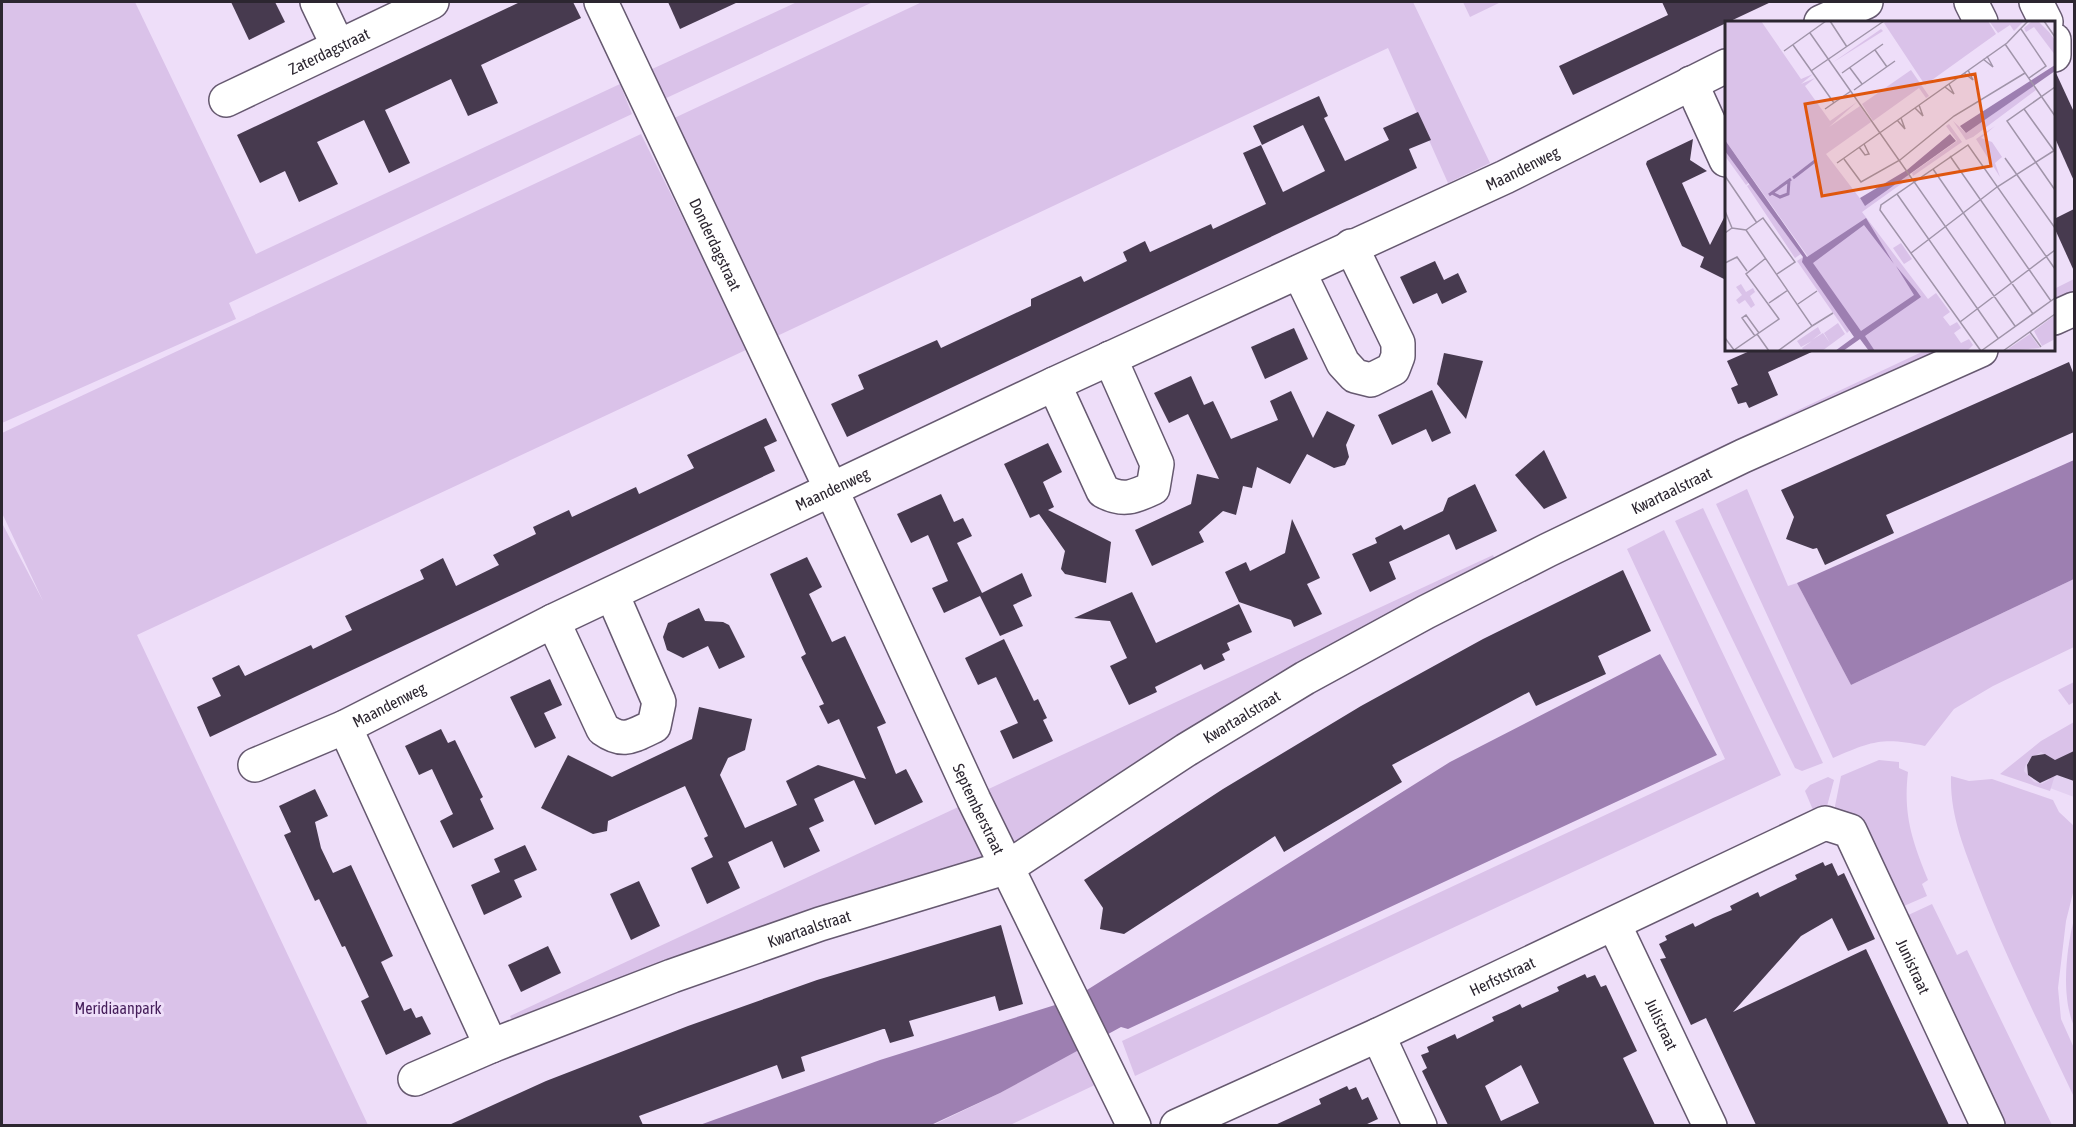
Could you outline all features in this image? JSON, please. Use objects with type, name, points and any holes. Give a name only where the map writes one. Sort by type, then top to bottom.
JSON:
[{"type":"street","points":[[317,2],[338,46]]},
{"type":"street","name":"Zaterdagstraat","points":[[226,100],[432,2]]},
{"type":"street","name":"Donderdagstraat","points":[[601,2],[831,489]]},
{"type":"street","points":[[1823,21],[1866,2]]},
{"type":"street","points":[[1971,2],[1980,21]]},
{"type":"street","points":[[2036,2],[2046,21]]},
{"type":"street","name":"Maandenweg","points":[[255,765],[345,727],[553,621],[1054,384],[1505,177],[1725,66]]},
{"type":"street","points":[[1691,83],[1725,158]]},
{"type":"street","points":[[1299,272],[1343,363],[1355,376],[1371,380],[1393,369],[1398,356],[1398,343],[1351,246]]},
{"type":"street","points":[[2055,318],[2074,309]]},
{"type":"street","name":"Kwartaalstraat","points":[[415,1079],[491,1046],[672,976],[799,932],[1008,867],[1196,744],[1305,678],[1426,612],[1548,550],[1725,465],[1979,351]]},
{"type":"street","points":[[1054,384],[1103,491],[1115,497],[1128,499],[1153,488],[1157,464],[1110,358]]},
{"type":"street","name":"Septemberstraat","points":[[831,489],[1008,867],[1134,1125]]},
{"type":"street","points":[[553,621],[603,729],[613,736],[626,739],[654,726],[659,702],[612,594]]},
{"type":"street","points":[[345,727],[491,1046]]},
{"type":"street","name":"Herfststraat","points":[[1177,1125],[1378,1035],[1825,823]]},
{"type":"street","name":"Junistraat","points":[[1825,823],[1850,831],[1988,1125]]},
{"type":"street","name":"Julistraat","points":[[1614,924],[1710,1125]]},
{"type":"street","points":[[1378,1035],[1420,1125]]},
{"type":"shaded area","points":[[2074,460],[2074,579],[1851,685],[1797,583]]},
{"type":"shaded area","points":[[1660,654],[1717,755],[1128,1029],[1121,1027],[1000,1093],[931,1125],[697,1126],[880,1060],[1071,1000],[1450,762]]},
{"type":"shaded area","points":[[2074,733],[2074,797],[2013,774],[2026,757]]},
{"type":"green space","points":[[2,2],[135,2],[256,254],[620,84],[632,114],[229,303],[236,319],[2,423]]},
{"type":"green space","points":[[797,2],[873,2],[662,100],[650,70]]},
{"type":"green space","points":[[922,2],[1413,2],[1490,163],[1448,183],[1388,48],[775,337],[670,120]]},
{"type":"green space","points":[[1463,2],[1501,2],[1470,17]]},
{"type":"green space","name":"Meridiaanpark","points":[[641,134],[748,349],[137,635],[368,1125],[2,1125],[2,523],[43,601],[2,513],[2,433]]},
{"type":"green space","points":[[2074,279],[2074,298],[2055,306],[2055,288]]},
{"type":"green space","points":[[1924,351],[1953,351],[1695,467],[1692,460]]},
{"type":"green space","points":[[1747,489],[1788,586],[1797,583],[1851,685],[2074,579],[2074,647],[1993,686],[1954,709],[1925,746],[1888,741],[1878,742],[1833,758],[1716,504]]},
{"type":"green space","points":[[1703,508],[1823,763],[1802,771],[1795,768],[1675,521]]},
{"type":"green space","points":[[1664,530],[1781,775],[1135,1076],[1122,1041],[1725,759],[1627,549]]},
{"type":"green space","points":[[1493,555],[1495,560],[1018,844],[1013,842],[980,793]]},
{"type":"green space","points":[[2074,682],[2074,702],[2069,705],[2058,690]]},
{"type":"green space","points":[[2074,722],[2074,752],[2056,761],[2041,752],[2026,764],[2024,771],[2034,782],[2042,784],[2049,780],[2050,774],[2055,775],[2050,791],[2000,774],[2041,741]]},
{"type":"green space","points":[[1879,760],[1899,762],[1899,768],[1908,772],[1907,801],[1910,827],[1928,880],[1922,884],[1927,896],[1897,909],[1834,811],[1841,776]]},
{"type":"green space","points":[[1951,776],[1969,781],[1992,779],[2053,800],[2059,812],[2074,826],[2074,889],[2066,921],[2058,988],[2061,1019],[2074,1048],[2074,1097],[2012,966],[1978,885],[1955,818]]},
{"type":"green space","points":[[1828,777],[1834,780],[1826,810],[1813,810],[1805,791],[1810,785]]},
{"type":"green space","points":[[969,802],[988,856],[515,1027],[510,1016]]},
{"type":"green space","points":[[1932,904],[1957,955],[1967,950],[2052,1125],[2004,1125],[1904,917]]},
{"type":"green space","points":[[2074,919],[2074,1026],[2067,1001],[2066,973]]},
{"type":"green space","points":[[1081,1047],[1099,1083],[1010,1125],[931,1126],[1000,1093]]},
{"type":"building","points":[[231,2],[275,2],[285,22],[249,40]]},
{"type":"building","points":[[520,2],[573,2],[581,18],[481,65],[498,103],[468,116],[451,79],[385,110],[410,163],[389,173],[364,120],[317,142],[338,184],[299,202],[285,171],[260,183],[237,135]]},
{"type":"building","points":[[668,2],[738,2],[680,29]]},
{"type":"building","points":[[1662,2],[1771,2],[1731,21],[1725,21],[1725,24],[1573,95],[1559,66],[1668,15]]},
{"type":"building","points":[[2055,74],[2074,112],[2074,181],[2055,138]]},
{"type":"building","points":[[1319,96],[1328,116],[1324,118],[1345,161],[1389,140],[1383,128],[1418,112],[1431,140],[1409,149],[1417,168],[847,437],[831,404],[864,389],[858,375],[937,340],[941,348],[1031,306],[1031,299],[1081,276],[1084,282],[1127,261],[1123,252],[1145,241],[1150,252],[1211,224],[1213,229],[1266,204],[1243,153],[1261,145],[1283,192],[1325,171],[1303,125],[1262,145],[1253,126]]},
{"type":"building","points":[[1693,139],[1690,160],[1707,171],[1682,183],[1710,245],[1725,216],[1725,280],[1700,267],[1704,257],[1682,246],[1646,164],[1647,161]]},
{"type":"building","points":[[2074,209],[2074,271],[2055,229],[2055,218]]},
{"type":"building","points":[[1435,261],[1444,280],[1458,273],[1467,292],[1442,304],[1437,293],[1413,304],[1400,277]]},
{"type":"building","points":[[1294,328],[1308,359],[1265,379],[1251,347]]},
{"type":"building","points":[[1750,351],[1814,351],[1768,372],[1778,395],[1749,408],[1746,402],[1738,404],[1731,388],[1738,385],[1727,361]]},
{"type":"building","points":[[1444,353],[1483,361],[1466,419],[1437,384]]},
{"type":"building","points":[[2069,362],[2074,375],[2074,432],[1886,515],[1894,533],[1825,565],[1817,548],[1813,549],[1786,539],[1794,517],[1781,490]]},
{"type":"building","points":[[1191,376],[1204,405],[1213,401],[1231,439],[1278,420],[1270,401],[1291,391],[1313,438],[1327,411],[1355,425],[1346,445],[1349,457],[1345,465],[1334,468],[1307,454],[1290,484],[1257,467],[1252,488],[1243,486],[1236,515],[1223,511],[1199,532],[1204,542],[1152,566],[1135,530],[1191,504],[1197,474],[1219,479],[1188,414],[1169,423],[1154,393]]},
{"type":"building","points":[[1432,390],[1451,433],[1432,442],[1426,429],[1392,445],[1378,415]]},
{"type":"building","points":[[766,418],[777,441],[764,447],[775,471],[210,737],[197,707],[221,696],[212,678],[239,665],[245,676],[311,645],[313,649],[352,630],[345,616],[424,579],[420,570],[443,558],[456,586],[499,565],[493,555],[536,534],[533,527],[569,510],[572,517],[636,487],[639,494],[694,468],[687,455]]},
{"type":"building","points":[[1048,443],[1062,472],[1043,482],[1054,507],[1048,510],[1111,542],[1106,583],[1065,574],[1061,569],[1065,551],[1039,514],[1030,518],[1004,464]]},
{"type":"building","points":[[1544,450],[1567,498],[1544,509],[1515,475]]},
{"type":"building","points":[[1475,484],[1497,531],[1456,550],[1449,534],[1389,562],[1396,579],[1370,592],[1352,554],[1377,543],[1375,538],[1401,525],[1404,530],[1443,511],[1448,498]]},
{"type":"building","points":[[941,494],[954,522],[963,518],[972,536],[957,543],[982,593],[1022,573],[1032,596],[1013,605],[1023,626],[1000,636],[980,596],[944,613],[932,588],[948,581],[928,535],[911,543],[897,514]]},
{"type":"building","points":[[1292,519],[1320,578],[1307,584],[1322,614],[1294,627],[1291,620],[1239,602],[1225,572],[1246,562],[1250,571],[1285,553]]},
{"type":"building","points":[[807,557],[822,587],[809,594],[832,642],[845,636],[886,723],[877,727],[896,774],[906,769],[923,802],[875,825],[854,780],[814,799],[824,821],[809,828],[820,851],[784,868],[772,841],[728,862],[740,888],[707,904],[691,868],[713,857],[704,838],[708,836],[685,786],[608,821],[607,831],[593,834],[541,808],[568,755],[612,777],[692,739],[699,707],[752,719],[745,750],[728,758],[720,775],[745,828],[797,805],[786,781],[818,765],[866,779],[839,719],[828,724],[819,706],[824,704],[801,657],[806,654],[770,574]]},
{"type":"building","points":[[1623,570],[1651,631],[1598,656],[1606,674],[1536,706],[1529,692],[1392,765],[1402,782],[1284,852],[1275,836],[1124,934],[1100,929],[1103,908],[1084,880],[1223,789],[1361,706],[1483,639]]},
{"type":"building","points":[[1132,592],[1156,643],[1239,604],[1252,632],[1227,643],[1230,650],[1222,654],[1225,660],[1204,670],[1201,664],[1155,687],[1157,692],[1129,705],[1110,666],[1127,658],[1110,621],[1074,618]]},
{"type":"building","points":[[699,608],[705,621],[723,622],[729,625],[745,657],[719,669],[708,646],[683,658],[667,650],[663,637],[668,623]]},
{"type":"building","points":[[1004,639],[1034,701],[1038,699],[1047,718],[1043,720],[1053,741],[1013,759],[1000,731],[1018,723],[996,677],[978,685],[965,658]]},
{"type":"building","points":[[550,679],[562,705],[544,713],[556,738],[535,748],[510,697]]},
{"type":"building","points":[[441,729],[448,743],[455,740],[483,797],[480,799],[494,829],[453,848],[440,821],[453,814],[432,769],[419,775],[405,746]]},
{"type":"building","points":[[2074,751],[2074,781],[2057,775],[2040,783],[2028,775],[2027,765],[2032,756],[2045,754],[2055,760]]},
{"type":"building","points":[[315,789],[328,816],[315,822],[321,848],[333,873],[351,865],[393,956],[381,962],[404,1011],[411,1008],[416,1018],[422,1016],[431,1034],[386,1055],[361,1001],[369,997],[319,899],[315,901],[284,835],[291,832],[279,806]]},
{"type":"building","points":[[525,845],[537,870],[514,880],[522,897],[484,915],[471,885],[500,872],[494,859]]},
{"type":"building","points":[[1823,862],[1825,866],[1832,863],[1838,876],[1844,873],[1875,939],[1848,951],[1832,918],[1801,936],[1733,1012],[1866,949],[1949,1125],[1756,1125],[1706,1018],[1691,1025],[1660,959],[1666,958],[1659,944],[1667,940],[1665,936],[1693,923],[1695,927],[1732,910],[1730,906],[1758,892],[1760,897],[1797,879],[1795,875]]},
{"type":"building","points":[[639,881],[660,926],[631,940],[610,894]]},
{"type":"building","points":[[1001,925],[1023,1004],[999,1011],[995,996],[909,1021],[914,1036],[890,1043],[883,1029],[801,1057],[805,1071],[782,1079],[777,1065],[639,1116],[643,1125],[449,1125],[546,1081],[688,1026],[817,980]]},
{"type":"building","points":[[548,946],[561,973],[521,992],[508,965]]},
{"type":"building","points":[[1585,974],[1587,978],[1595,975],[1601,987],[1606,985],[1637,1051],[1623,1058],[1655,1125],[1448,1125],[1422,1071],[1427,1068],[1421,1055],[1429,1052],[1427,1047],[1455,1034],[1457,1039],[1494,1021],[1492,1017],[1520,1004],[1522,1008],[1559,991],[1557,987]],"holes":[[[1521,1065],[1539,1103],[1501,1121],[1485,1086]]]},
{"type":"building","points":[[1347,1086],[1349,1090],[1356,1087],[1362,1100],[1368,1097],[1378,1119],[1365,1125],[1275,1125],[1321,1104],[1319,1099]]}]
